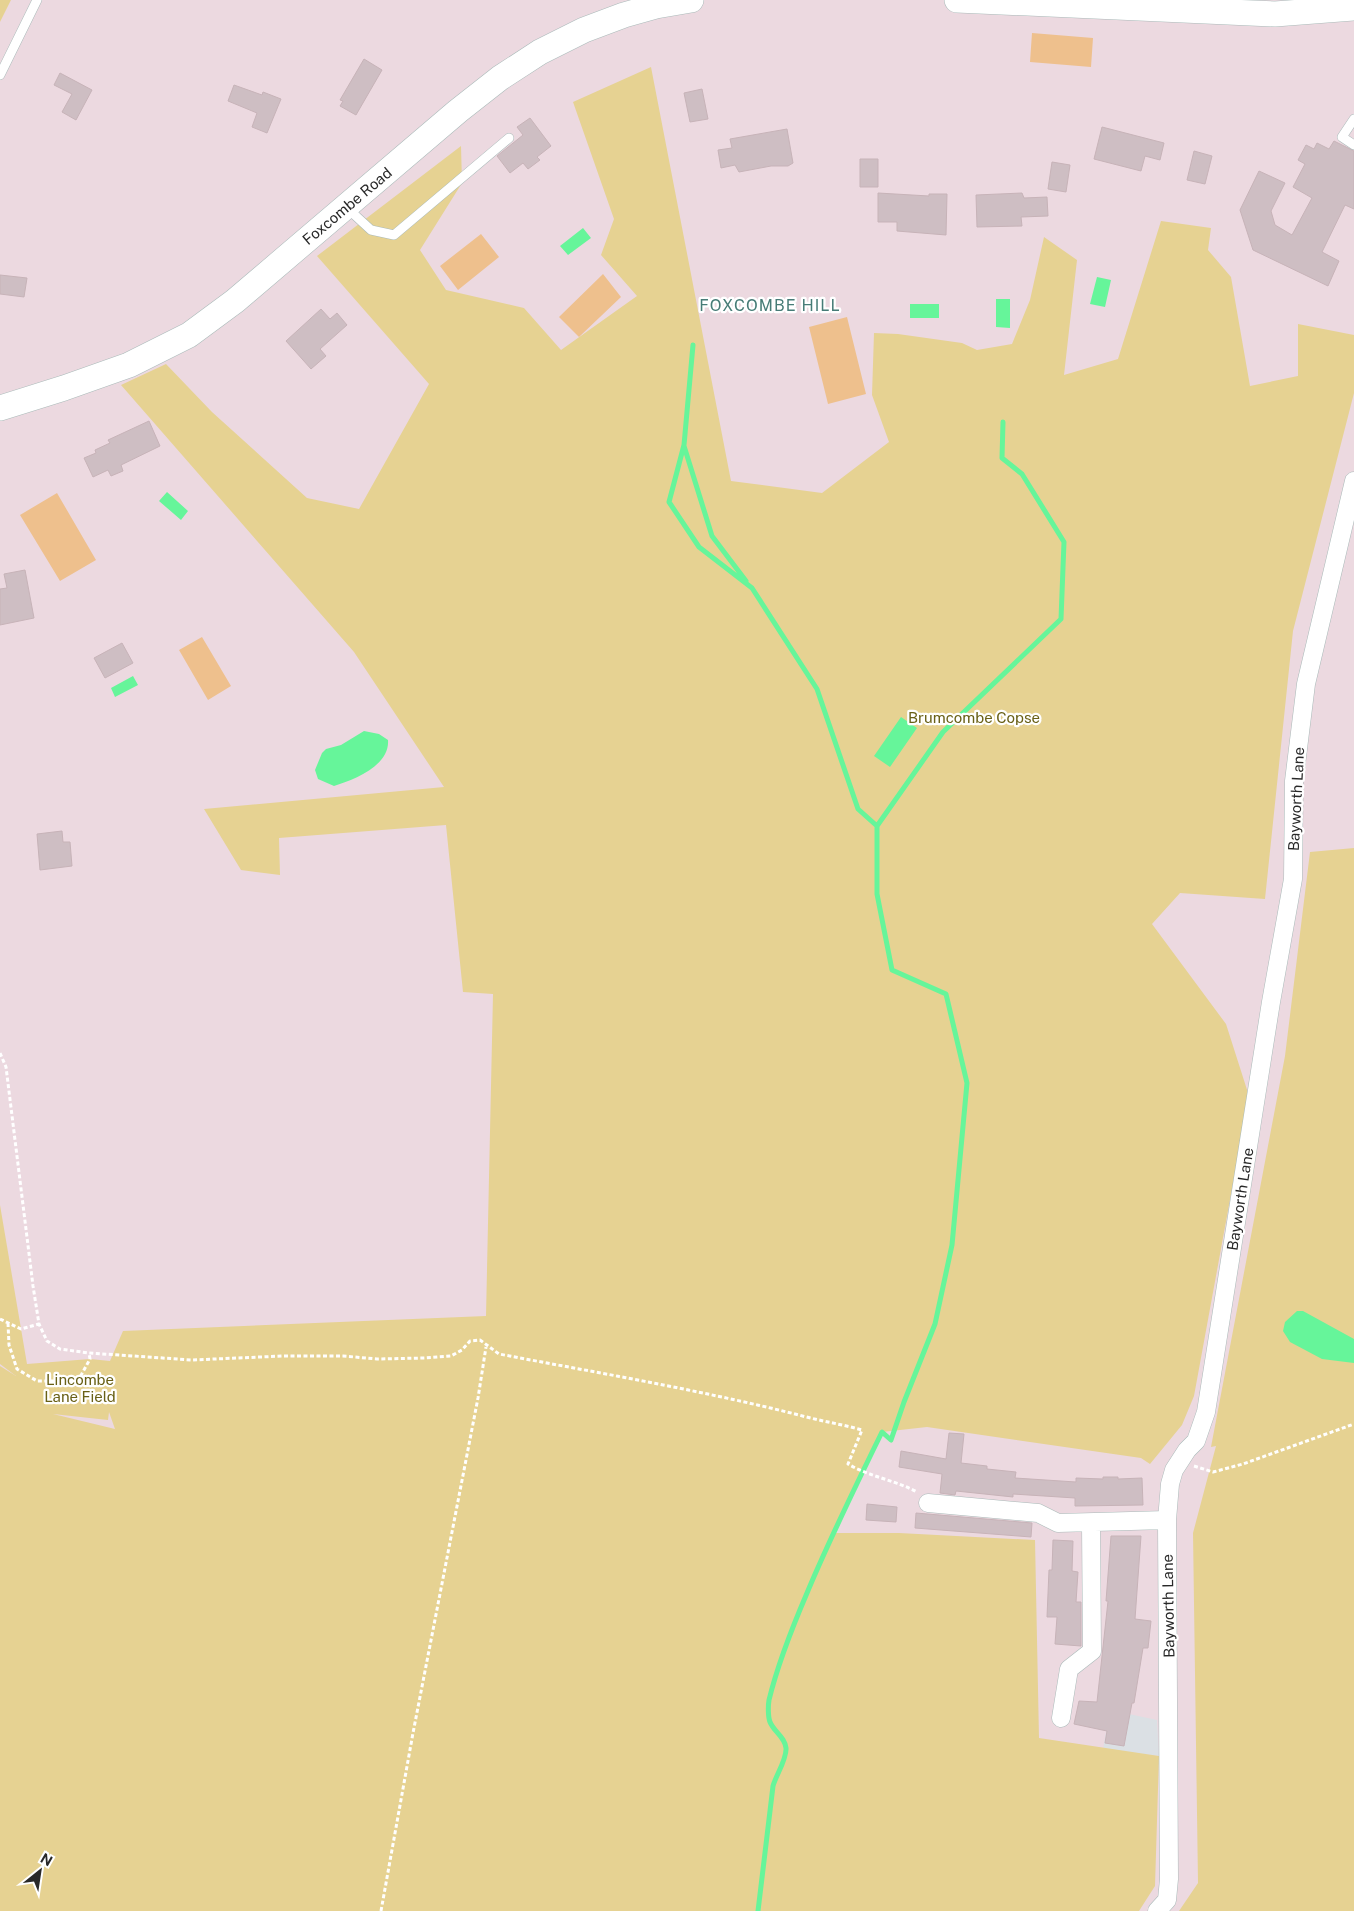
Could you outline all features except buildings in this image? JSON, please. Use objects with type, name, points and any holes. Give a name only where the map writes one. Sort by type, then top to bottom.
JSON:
[{"type":"street","name":"Foxcombe Road","points":[[0,408],[130,365],[189,335],[235,301],[458,111],[500,78],[540,52],[584,30],[654,3],[691,0]]},
{"type":"street","points":[[957,0],[1275,14],[1354,8]]},
{"type":"street","name":"Bayworth Lane","points":[[1157,1911],[1167,1900],[1169,1879],[1168,1520],[1170,1484],[1174,1470],[1180,1460],[1196,1441],[1206,1412],[1271,1002],[1293,879],[1294,781],[1306,684],[1354,481]]},
{"type":"street","points":[[928,1503],[1038,1513],[1058,1523],[1168,1520]]},
{"type":"street","points":[[1061,1718],[1070,1669],[1092,1651],[1091,1523]]},
{"type":"lane","points":[[0,75],[37,0]]},
{"type":"lane","points":[[1354,118],[1342,137],[1354,145]]},
{"type":"lane","points":[[346,207],[371,230],[394,235],[509,138]]},
{"type":"path","points":[[0,1053],[6,1067],[24,1221],[39,1324],[47,1341],[60,1349],[192,1360],[283,1356],[343,1356],[377,1359],[425,1358],[451,1356],[462,1350],[470,1341],[480,1340],[499,1354],[763,1406],[862,1430],[848,1464],[866,1474],[908,1487],[918,1492],[928,1503]]},
{"type":"path","points":[[0,1319],[21,1329],[39,1324]]},
{"type":"path","points":[[8,1323],[9,1345],[17,1370],[37,1381],[78,1381],[90,1359],[90,1353]]},
{"type":"path","points":[[381,1911],[487,1346]]},
{"type":"path","points":[[1180,1460],[1213,1472],[1243,1464],[1354,1424]]},
{"type":"shaded area","points":[[1032,33],[1093,38],[1091,67],[1030,62]]},
{"type":"shaded area","points":[[583,228],[591,238],[568,255],[560,246]]},
{"type":"shaded area","points":[[481,234],[499,257],[458,290],[440,266]]},
{"type":"shaded area","points":[[603,274],[621,297],[579,337],[559,317]]},
{"type":"shaded area","points":[[1097,277],[1111,280],[1105,307],[1090,304]]},
{"type":"shaded area","points":[[996,299],[1010,299],[1010,328],[996,327]]},
{"type":"shaded area","points":[[910,304],[939,304],[939,318],[910,318]]},
{"type":"shaded area","points":[[847,317],[866,394],[828,404],[809,327]]},
{"type":"shaded area","points":[[167,492],[188,511],[181,520],[159,501]]},
{"type":"shaded area","points":[[57,493],[96,560],[60,581],[20,515]]},
{"type":"shaded area","points":[[202,637],[231,686],[208,700],[179,650]]},
{"type":"shaded area","points":[[133,676],[138,685],[115,697],[111,688]]},
{"type":"shaded area","points":[[901,717],[917,728],[890,767],[874,756]]},
{"type":"shaded area","points":[[364,731],[379,734],[388,740],[387,749],[377,764],[360,776],[334,786],[318,779],[315,770],[322,753],[326,749],[341,745]]},
{"type":"shaded area","points":[[1297,1311],[1303,1311],[1354,1339],[1354,1363],[1322,1359],[1290,1342],[1283,1331],[1285,1322]]},
{"type":"shaded area","points":[[1110,1710],[1157,1720],[1159,1756],[1103,1749]]},
{"type":"green space","points":[[0,0],[11,0],[0,22]]},
{"type":"green space","points":[[651,67],[731,481],[822,493],[889,442],[872,395],[874,333],[898,334],[962,343],[977,350],[1012,344],[1030,300],[1044,237],[1077,260],[1064,375],[1118,359],[1161,221],[1211,228],[1208,250],[1231,277],[1250,386],[1298,376],[1298,324],[1354,335],[1354,393],[1293,631],[1265,899],[1180,893],[1152,924],[1226,1024],[1249,1096],[1194,1396],[1182,1425],[1150,1464],[1141,1458],[927,1427],[882,1432],[832,1533],[899,1533],[1035,1540],[1039,1738],[1159,1756],[1155,1886],[1139,1911],[0,1911],[0,1366],[16,1376],[0,1364],[0,1205],[27,1364],[90,1359],[110,1361],[123,1331],[486,1316],[493,994],[463,992],[446,825],[279,838],[280,875],[241,870],[204,809],[444,787],[354,652],[121,385],[166,364],[212,412],[307,498],[359,509],[429,384],[317,256],[461,146],[462,183],[420,250],[446,290],[524,308],[561,350],[637,296],[601,255],[614,219],[573,102]],"holes":[[[109,1412],[115,1429],[53,1414],[108,1420]]]},
{"type":"green space","points":[[1354,848],[1354,1911],[1179,1911],[1198,1883],[1193,1533],[1216,1446],[1211,1447],[1285,1056],[1310,852]]},
{"type":"waterway","points":[[693,345],[684,445],[669,502],[699,547],[752,588],[817,689],[858,809],[877,826]]},
{"type":"waterway","points":[[758,1911],[773,1786],[786,1752],[784,1741],[769,1720],[769,1702],[773,1686],[791,1632],[843,1512],[882,1432],[891,1440],[935,1324],[952,1245],[967,1083],[946,994],[892,970],[877,894],[877,826],[943,732],[1061,619],[1064,542],[1022,474],[1002,458],[1003,422]]},
{"type":"waterway","points":[[684,446],[712,536],[746,581]]},
{"type":"district","name":"FOXCOMBE HILL","points":[[770,305]]},
{"type":"park label","name":"Brumcombe Copse","points":[[974,717]]},
{"type":"park label","name":"Lincombe Lane Field","points":[[80,1388]]}]
